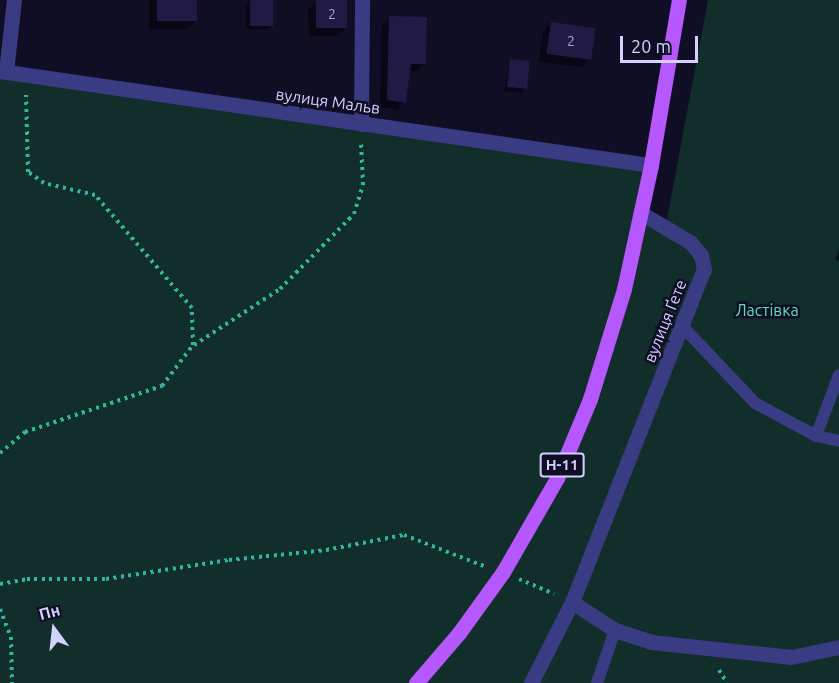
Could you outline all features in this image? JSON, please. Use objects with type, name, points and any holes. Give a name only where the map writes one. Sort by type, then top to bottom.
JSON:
[{"type":"main road","name":"Н-11","points":[[416,683],[459,633],[503,572],[557,478],[590,399],[624,289],[651,165],[679,0]]},
{"type":"street","points":[[3,71],[14,0]]},
{"type":"street","points":[[361,123],[362,0]]},
{"type":"street","name":"вулиця Мальв","points":[[3,71],[651,165]]},
{"type":"street","name":"вулиця Ґете","points":[[531,683],[572,602],[701,278],[701,255],[676,232],[640,213]]},
{"type":"street","points":[[572,602],[615,630],[651,642],[791,657],[839,647]]},
{"type":"lane","points":[[682,326],[755,403],[816,436],[839,441]]},
{"type":"lane","points":[[816,436],[839,375]]},
{"type":"lane","points":[[597,683],[615,630]]},
{"type":"path","points":[[26,74],[28,172],[44,183],[95,195],[192,308],[193,345]]},
{"type":"path","points":[[0,453],[25,432],[162,386],[193,345],[279,290],[354,214],[363,185],[361,123]]},
{"type":"path","points":[[0,584],[27,579],[106,579],[229,560],[326,550],[404,535],[503,572],[572,602]]},
{"type":"path","points":[[0,609],[10,638],[12,683]]},
{"type":"green space","name":"Ластівка","points":[[708,0],[839,0],[839,683],[0,683],[0,71],[651,165],[641,213],[666,225]]},
{"type":"building","points":[[157,0],[197,0],[197,21],[157,21]]},
{"type":"building","points":[[250,0],[273,0],[273,26],[250,26]]},
{"type":"building","points":[[316,0],[347,0],[347,28],[316,28]]},
{"type":"building","points":[[389,16],[427,17],[426,64],[411,64],[406,103],[387,100]]},
{"type":"building","points":[[551,22],[596,28],[591,60],[547,54]]},
{"type":"building","points":[[510,59],[530,61],[527,89],[507,87]]}]
